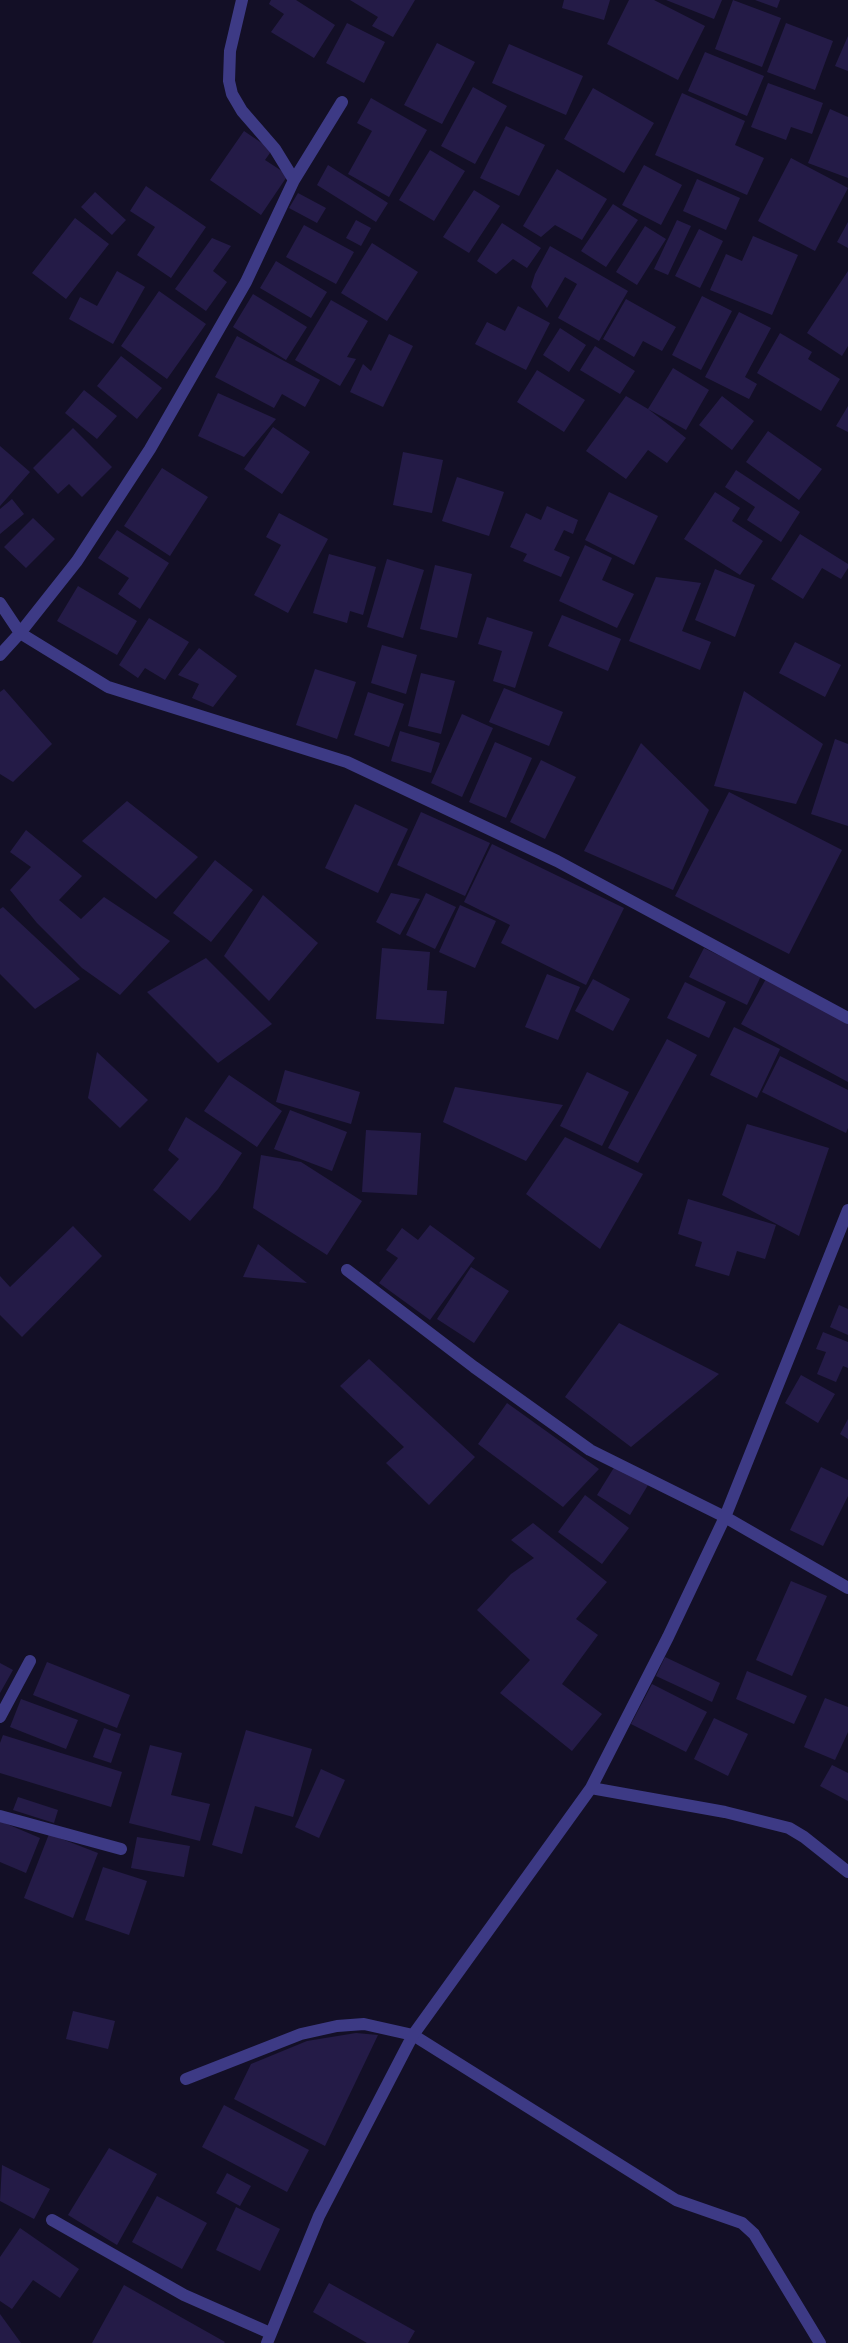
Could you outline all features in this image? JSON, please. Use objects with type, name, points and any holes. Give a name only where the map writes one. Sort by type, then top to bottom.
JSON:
[{"type":"street","points":[[242,0],[230,51],[229,81],[232,94],[242,111],[275,149],[294,180]]},
{"type":"street","points":[[0,655],[20,633],[76,561],[150,449],[246,282],[294,180],[342,102]]},
{"type":"street","points":[[0,603],[20,633],[108,687],[347,762],[557,861],[848,1018]]},
{"type":"street","points":[[52,2220],[184,2295],[269,2338],[319,2216],[413,2035],[591,1788],[668,1638],[725,1517],[848,1210]]},
{"type":"street","points":[[347,1270],[474,1367],[590,1450],[725,1517],[848,1588]]},
{"type":"street","points":[[0,1717],[30,1661]]},
{"type":"street","points":[[591,1788],[725,1812],[789,1828],[804,1837],[848,1872]]},
{"type":"street","points":[[0,1816],[121,1849]]},
{"type":"street","points":[[186,2080],[301,2034],[337,2026],[364,2024],[413,2035],[676,2200],[742,2223],[754,2234],[820,2343]]},
{"type":"building","points":[[271,0],[296,0],[335,25],[314,58],[271,32],[284,14],[269,4]]},
{"type":"building","points":[[350,0],[415,0],[393,37],[372,26],[378,17]]},
{"type":"building","points":[[564,0],[610,0],[604,20],[562,8]]},
{"type":"building","points":[[629,0],[654,0],[705,26],[678,80],[607,44]]},
{"type":"building","points":[[666,0],[722,0],[714,19]]},
{"type":"building","points":[[733,0],[781,18],[762,67],[715,49]]},
{"type":"building","points":[[755,0],[780,0],[777,8]]},
{"type":"building","points":[[347,23],[385,42],[364,83],[326,63]]},
{"type":"building","points":[[786,23],[833,41],[815,90],[767,72]]},
{"type":"building","points":[[848,36],[848,71],[835,66]]},
{"type":"building","points":[[437,43],[475,62],[442,124],[404,105]]},
{"type":"building","points":[[509,44],[583,76],[566,115],[492,83]]},
{"type":"building","points":[[705,52],[764,76],[747,116],[688,91]]},
{"type":"building","points":[[768,83],[823,103],[812,134],[791,127],[786,140],[751,127]]},
{"type":"building","points":[[473,87],[507,106],[475,164],[441,146]]},
{"type":"building","points":[[593,88],[654,123],[624,173],[564,139]]},
{"type":"building","points":[[682,93],[745,121],[735,145],[764,158],[747,195],[655,155]]},
{"type":"building","points":[[371,98],[427,130],[389,197],[348,174],[372,131],[357,123]]},
{"type":"building","points":[[830,109],[848,117],[848,178],[808,163]]},
{"type":"building","points":[[506,126],[545,145],[519,196],[480,178]]},
{"type":"building","points":[[244,131],[272,150],[265,160],[288,175],[261,215],[210,180]]},
{"type":"building","points":[[430,150],[465,171],[434,221],[399,200]]},
{"type":"building","points":[[791,158],[848,188],[815,251],[758,221]]},
{"type":"building","points":[[328,165],[388,203],[376,222],[317,185]]},
{"type":"building","points":[[644,165],[682,185],[661,225],[622,205]]},
{"type":"building","points":[[557,169],[607,199],[582,240],[555,225],[541,237],[523,226]]},
{"type":"building","points":[[697,179],[740,198],[726,230],[683,211]]},
{"type":"building","points":[[146,186],[206,227],[171,278],[137,255],[155,227],[130,211]]},
{"type":"building","points":[[474,190],[500,206],[469,253],[443,237]]},
{"type":"building","points":[[95,192],[126,220],[112,235],[81,207]]},
{"type":"building","points":[[298,193],[326,208],[317,223],[289,208]]},
{"type":"building","points":[[613,204],[638,220],[606,267],[581,251]]},
{"type":"building","points":[[75,218],[109,244],[66,299],[32,273]]},
{"type":"building","points":[[356,220],[371,228],[361,246],[346,238]]},
{"type":"building","points":[[677,220],[691,226],[668,275],[654,269]]},
{"type":"building","points":[[848,222],[848,248],[837,242]]},
{"type":"building","points":[[502,223],[541,248],[527,268],[513,259],[496,274],[477,261]]},
{"type":"building","points":[[304,225],[354,252],[336,284],[286,257]]},
{"type":"building","points":[[645,226],[666,239],[637,285],[616,272]]},
{"type":"building","points":[[699,229],[723,241],[700,288],[675,276]]},
{"type":"building","points":[[753,236],[798,255],[772,315],[710,290],[726,254],[742,261]]},
{"type":"building","points":[[212,238],[231,246],[213,271],[227,282],[206,311],[175,289]]},
{"type":"building","points":[[372,243],[418,272],[387,321],[341,293]]},
{"type":"building","points":[[550,246],[628,291],[599,341],[558,318],[577,284],[565,277],[547,308],[531,287],[535,274]]},
{"type":"building","points":[[276,261],[327,292],[311,318],[260,288]]},
{"type":"building","points":[[117,271],[145,287],[113,344],[69,319],[80,297],[97,306]]},
{"type":"building","points":[[848,271],[848,346],[842,356],[807,333]]},
{"type":"building","points":[[159,291],[206,324],[167,379],[121,346]]},
{"type":"building","points":[[253,294],[307,327],[286,360],[233,327]]},
{"type":"building","points":[[702,296],[732,311],[701,370],[672,355]]},
{"type":"building","points":[[626,299],[676,327],[662,351],[643,341],[634,357],[603,339]]},
{"type":"building","points":[[331,300],[368,321],[347,357],[356,359],[340,386],[295,360]]},
{"type":"building","points":[[518,306],[550,323],[526,370],[475,344],[487,322],[505,331]]},
{"type":"building","points":[[739,312],[771,328],[745,377],[757,384],[749,399],[705,377]]},
{"type":"building","points":[[560,328],[586,345],[569,372],[543,355]]},
{"type":"building","points":[[780,333],[812,352],[808,359],[840,379],[821,411],[757,373]]},
{"type":"building","points":[[389,334],[413,346],[383,407],[350,392],[363,364],[371,371]]},
{"type":"building","points":[[237,336],[320,380],[305,407],[282,394],[274,408],[215,377]]},
{"type":"building","points":[[595,346],[635,371],[620,394],[580,370]]},
{"type":"building","points":[[121,356],[162,388],[137,419],[97,386]]},
{"type":"building","points":[[673,368],[709,390],[686,430],[648,409]]},
{"type":"building","points":[[537,370],[585,400],[564,432],[517,402]]},
{"type":"building","points":[[84,390],[117,416],[97,439],[65,413]]},
{"type":"building","points":[[218,393],[276,419],[244,457],[198,436]]},
{"type":"building","points":[[626,396],[648,409],[686,438],[667,463],[648,450],[626,479],[586,451]]},
{"type":"building","points":[[722,396],[754,421],[732,450],[699,425]]},
{"type":"building","points":[[848,406],[848,432],[836,426]]},
{"type":"building","points":[[273,427],[310,452],[282,494],[244,469]]},
{"type":"building","points":[[73,428],[112,467],[82,497],[69,484],[58,494],[33,468]]},
{"type":"building","points":[[768,431],[822,469],[799,500],[746,462]]},
{"type":"building","points":[[0,446],[30,472],[0,506]]},
{"type":"building","points":[[403,452],[443,460],[432,513],[393,505]]},
{"type":"building","points":[[162,468],[208,497],[170,556],[124,526]]},
{"type":"building","points":[[736,470],[800,512],[781,542],[747,520],[755,507],[725,487]]},
{"type":"building","points":[[457,477],[504,492],[489,536],[442,521]]},
{"type":"building","points":[[609,492],[658,516],[634,565],[585,540]]},
{"type":"building","points":[[715,492],[740,508],[732,521],[763,541],[740,575],[684,539]]},
{"type":"building","points":[[12,499],[24,514],[0,534],[0,509]]},
{"type":"building","points":[[547,506],[578,520],[573,534],[564,530],[554,550],[570,557],[561,577],[523,561],[527,554],[510,547],[526,513],[541,520]]},
{"type":"building","points":[[279,513],[328,539],[288,613],[254,595],[281,545],[266,537]]},
{"type":"building","points":[[33,518],[55,539],[26,568],[4,547]]},
{"type":"building","points":[[117,530],[169,563],[140,609],[118,594],[129,578],[98,558]]},
{"type":"building","points":[[800,534],[848,564],[848,568],[841,579],[822,568],[803,599],[771,579]]},
{"type":"building","points":[[585,545],[612,558],[602,580],[634,594],[617,628],[559,601]]},
{"type":"building","points":[[329,554],[376,567],[363,615],[350,611],[347,623],[313,613]]},
{"type":"building","points":[[387,559],[424,570],[403,638],[367,627]]},
{"type":"building","points":[[435,565],[472,574],[457,638],[420,629]]},
{"type":"building","points":[[715,569],[755,585],[735,637],[695,620]]},
{"type":"building","points":[[656,577],[701,583],[682,631],[711,642],[700,670],[629,641]]},
{"type":"building","points":[[78,586],[137,621],[117,655],[57,621]]},
{"type":"building","points":[[562,615],[621,639],[608,671],[548,646]]},
{"type":"building","points":[[487,617],[533,632],[515,688],[493,681],[502,651],[478,644]]},
{"type":"building","points":[[149,618],[189,642],[165,680],[145,668],[138,678],[119,665]]},
{"type":"building","points":[[795,642],[841,665],[825,697],[779,673]]},
{"type":"building","points":[[382,645],[417,655],[406,694],[371,683]]},
{"type":"building","points":[[199,648],[237,676],[213,707],[192,698],[199,684],[178,675]]},
{"type":"building","points":[[315,669],[356,682],[337,739],[296,725]]},
{"type":"building","points":[[421,673],[455,681],[441,734],[408,726]]},
{"type":"building","points":[[504,688],[563,712],[549,746],[489,722]]},
{"type":"building","points":[[4,689],[52,744],[13,782],[0,774],[0,692]]},
{"type":"building","points":[[744,691],[823,744],[796,804],[714,786]]},
{"type":"building","points":[[368,692],[404,704],[389,747],[354,735]]},
{"type":"building","points":[[462,714],[493,728],[462,797],[431,783]]},
{"type":"building","points":[[400,731],[440,743],[431,773],[391,761]]},
{"type":"building","points":[[835,739],[848,744],[848,826],[811,814]]},
{"type":"building","points":[[495,742],[532,758],[506,818],[469,802]]},
{"type":"building","points":[[641,743],[709,810],[673,890],[584,851]]},
{"type":"building","points":[[541,760],[576,777],[545,839],[510,822]]},
{"type":"building","points":[[729,792],[842,850],[789,954],[675,896]]},
{"type":"building","points":[[127,801],[198,857],[156,899],[82,841]]},
{"type":"building","points":[[355,804],[408,829],[378,893],[325,868]]},
{"type":"building","points":[[421,812],[490,843],[465,896],[397,865]]},
{"type":"building","points":[[26,830],[82,876],[59,900],[81,919],[104,897],[170,941],[120,995],[82,968],[37,923],[10,890],[31,867],[10,852]]},
{"type":"building","points":[[492,844],[624,908],[586,985],[501,943],[510,925],[464,902]]},
{"type":"building","points":[[215,860],[253,890],[211,942],[173,913]]},
{"type":"building","points":[[391,893],[420,899],[400,935],[376,922]]},
{"type":"building","points":[[426,893],[456,907],[435,949],[406,935]]},
{"type":"building","points":[[263,895],[318,943],[269,1001],[224,956]]},
{"type":"building","points":[[460,905],[496,921],[475,968],[439,952]]},
{"type":"building","points":[[3,907],[80,979],[35,1009],[0,974],[0,909]]},
{"type":"building","points":[[382,948],[430,952],[427,990],[447,991],[444,1024],[376,1019]]},
{"type":"building","points":[[704,948],[761,976],[747,1005],[689,977]]},
{"type":"building","points":[[206,958],[272,1024],[218,1063],[147,992]]},
{"type":"building","points":[[547,974],[580,987],[558,1040],[525,1027]]},
{"type":"building","points":[[767,977],[848,1020],[848,1082],[741,1024]]},
{"type":"building","points":[[593,979],[630,999],[613,1031],[575,1011]]},
{"type":"building","points":[[685,982],[726,1002],[709,1038],[667,1018]]},
{"type":"building","points":[[734,1027],[780,1049],[757,1098],[710,1075]]},
{"type":"building","points":[[667,1039],[697,1055],[638,1163],[608,1148]]},
{"type":"building","points":[[97,1052],[148,1100],[120,1128],[88,1098]]},
{"type":"building","points":[[780,1056],[848,1090],[848,1128],[846,1133],[762,1092]]},
{"type":"building","points":[[285,1070],[360,1092],[351,1124],[276,1102]]},
{"type":"building","points":[[587,1072],[629,1092],[602,1146],[560,1126]]},
{"type":"building","points":[[229,1075],[282,1111],[257,1147],[204,1111]]},
{"type":"building","points":[[455,1087],[563,1105],[526,1161],[443,1122]]},
{"type":"building","points":[[290,1110],[347,1132],[332,1171],[274,1149]]},
{"type":"building","points":[[186,1117],[242,1153],[218,1189],[190,1221],[153,1190],[179,1159],[168,1150]]},
{"type":"building","points":[[747,1124],[829,1148],[799,1236],[722,1195]]},
{"type":"building","points":[[366,1130],[421,1133],[417,1195],[362,1192]]},
{"type":"building","points":[[565,1137],[643,1174],[600,1249],[526,1194]]},
{"type":"building","points":[[261,1155],[301,1162],[362,1201],[327,1255],[253,1208]]},
{"type":"building","points":[[688,1199],[776,1225],[765,1259],[737,1251],[729,1276],[695,1266],[702,1242],[678,1234]]},
{"type":"building","points":[[430,1225],[475,1258],[430,1320],[379,1283],[398,1258],[386,1250],[402,1228],[418,1240]]},
{"type":"building","points":[[73,1226],[102,1256],[22,1337],[0,1315],[0,1276],[10,1287]]},
{"type":"building","points":[[258,1244],[307,1283],[243,1277]]},
{"type":"building","points":[[471,1267],[509,1291],[474,1343],[437,1319]]},
{"type":"building","points":[[839,1305],[848,1309],[848,1335],[830,1327]]},
{"type":"building","points":[[619,1323],[719,1374],[631,1447],[565,1397]]},
{"type":"building","points":[[823,1332],[848,1342],[848,1368],[843,1366],[836,1382],[817,1374],[826,1352],[816,1349]]},
{"type":"building","points":[[369,1359],[475,1457],[429,1505],[386,1463],[404,1447],[340,1386]]},
{"type":"building","points":[[801,1375],[835,1394],[818,1423],[785,1403]]},
{"type":"building","points":[[507,1403],[599,1469],[563,1507],[478,1444]]},
{"type":"building","points":[[848,1419],[848,1439],[840,1434]]},
{"type":"building","points":[[615,1466],[648,1485],[630,1515],[597,1495]]},
{"type":"building","points":[[821,1467],[848,1480],[848,1496],[823,1546],[790,1530]]},
{"type":"building","points":[[585,1495],[629,1528],[602,1564],[558,1532]]},
{"type":"building","points":[[533,1523],[607,1582],[576,1619],[598,1635],[562,1684],[602,1714],[572,1751],[500,1693],[530,1660],[477,1610],[511,1574],[534,1558],[511,1540]]},
{"type":"building","points":[[791,1581],[827,1596],[792,1676],[756,1660]]},
{"type":"building","points":[[665,1657],[720,1683],[712,1702],[656,1676]]},
{"type":"building","points":[[47,1662],[130,1695],[117,1728],[33,1695]]},
{"type":"building","points":[[0,1663],[13,1670],[0,1693]]},
{"type":"building","points":[[747,1671],[807,1696],[794,1724],[736,1699]]},
{"type":"building","points":[[652,1684],[707,1712],[686,1752],[631,1724]]},
{"type":"building","points":[[825,1698],[848,1707],[848,1732],[835,1760],[804,1747]]},
{"type":"building","points":[[21,1699],[78,1720],[66,1749],[10,1727]]},
{"type":"building","points":[[714,1718],[748,1734],[728,1776],[694,1759]]},
{"type":"building","points":[[104,1728],[121,1734],[111,1763],[93,1757]]},
{"type":"building","points":[[246,1730],[312,1749],[293,1817],[255,1806],[242,1854],[212,1845]]},
{"type":"building","points":[[3,1735],[122,1772],[111,1807],[0,1773],[0,1743]]},
{"type":"building","points":[[150,1745],[182,1753],[171,1795],[210,1804],[200,1841],[129,1823]]},
{"type":"building","points":[[832,1765],[848,1773],[848,1801],[820,1786]]},
{"type":"building","points":[[321,1769],[345,1780],[319,1838],[295,1827]]},
{"type":"building","points":[[18,1797],[58,1810],[54,1823],[13,1810]]},
{"type":"building","points":[[0,1821],[40,1838],[26,1873],[0,1862]]},
{"type":"building","points":[[49,1834],[98,1853],[73,1918],[24,1898]]},
{"type":"building","points":[[137,1837],[190,1846],[184,1877],[131,1868]]},
{"type":"building","points":[[103,1867],[147,1881],[129,1935],[85,1920]]},
{"type":"building","points":[[73,2011],[115,2021],[108,2049],[66,2039]]},
{"type":"building","points":[[356,2033],[378,2035],[325,2146],[234,2099],[251,2064],[307,2041]]},
{"type":"building","points":[[224,2105],[309,2150],[287,2192],[202,2147]]},
{"type":"building","points":[[109,2148],[157,2174],[117,2245],[68,2215]]},
{"type":"building","points":[[2,2165],[50,2189],[34,2219],[0,2201]]},
{"type":"building","points":[[227,2173],[251,2186],[240,2206],[216,2193]]},
{"type":"building","points":[[157,2196],[207,2223],[182,2269],[132,2242]]},
{"type":"building","points":[[236,2207],[280,2229],[260,2271],[216,2250]]},
{"type":"building","points":[[20,2228],[79,2269],[60,2298],[33,2280],[12,2309],[0,2301],[0,2257]]},
{"type":"building","points":[[329,2283],[415,2331],[408,2343],[367,2343],[313,2312]]},
{"type":"building","points":[[124,2285],[225,2342],[92,2343]]},
{"type":"building","points":[[0,2314],[21,2343],[0,2343]]}]
